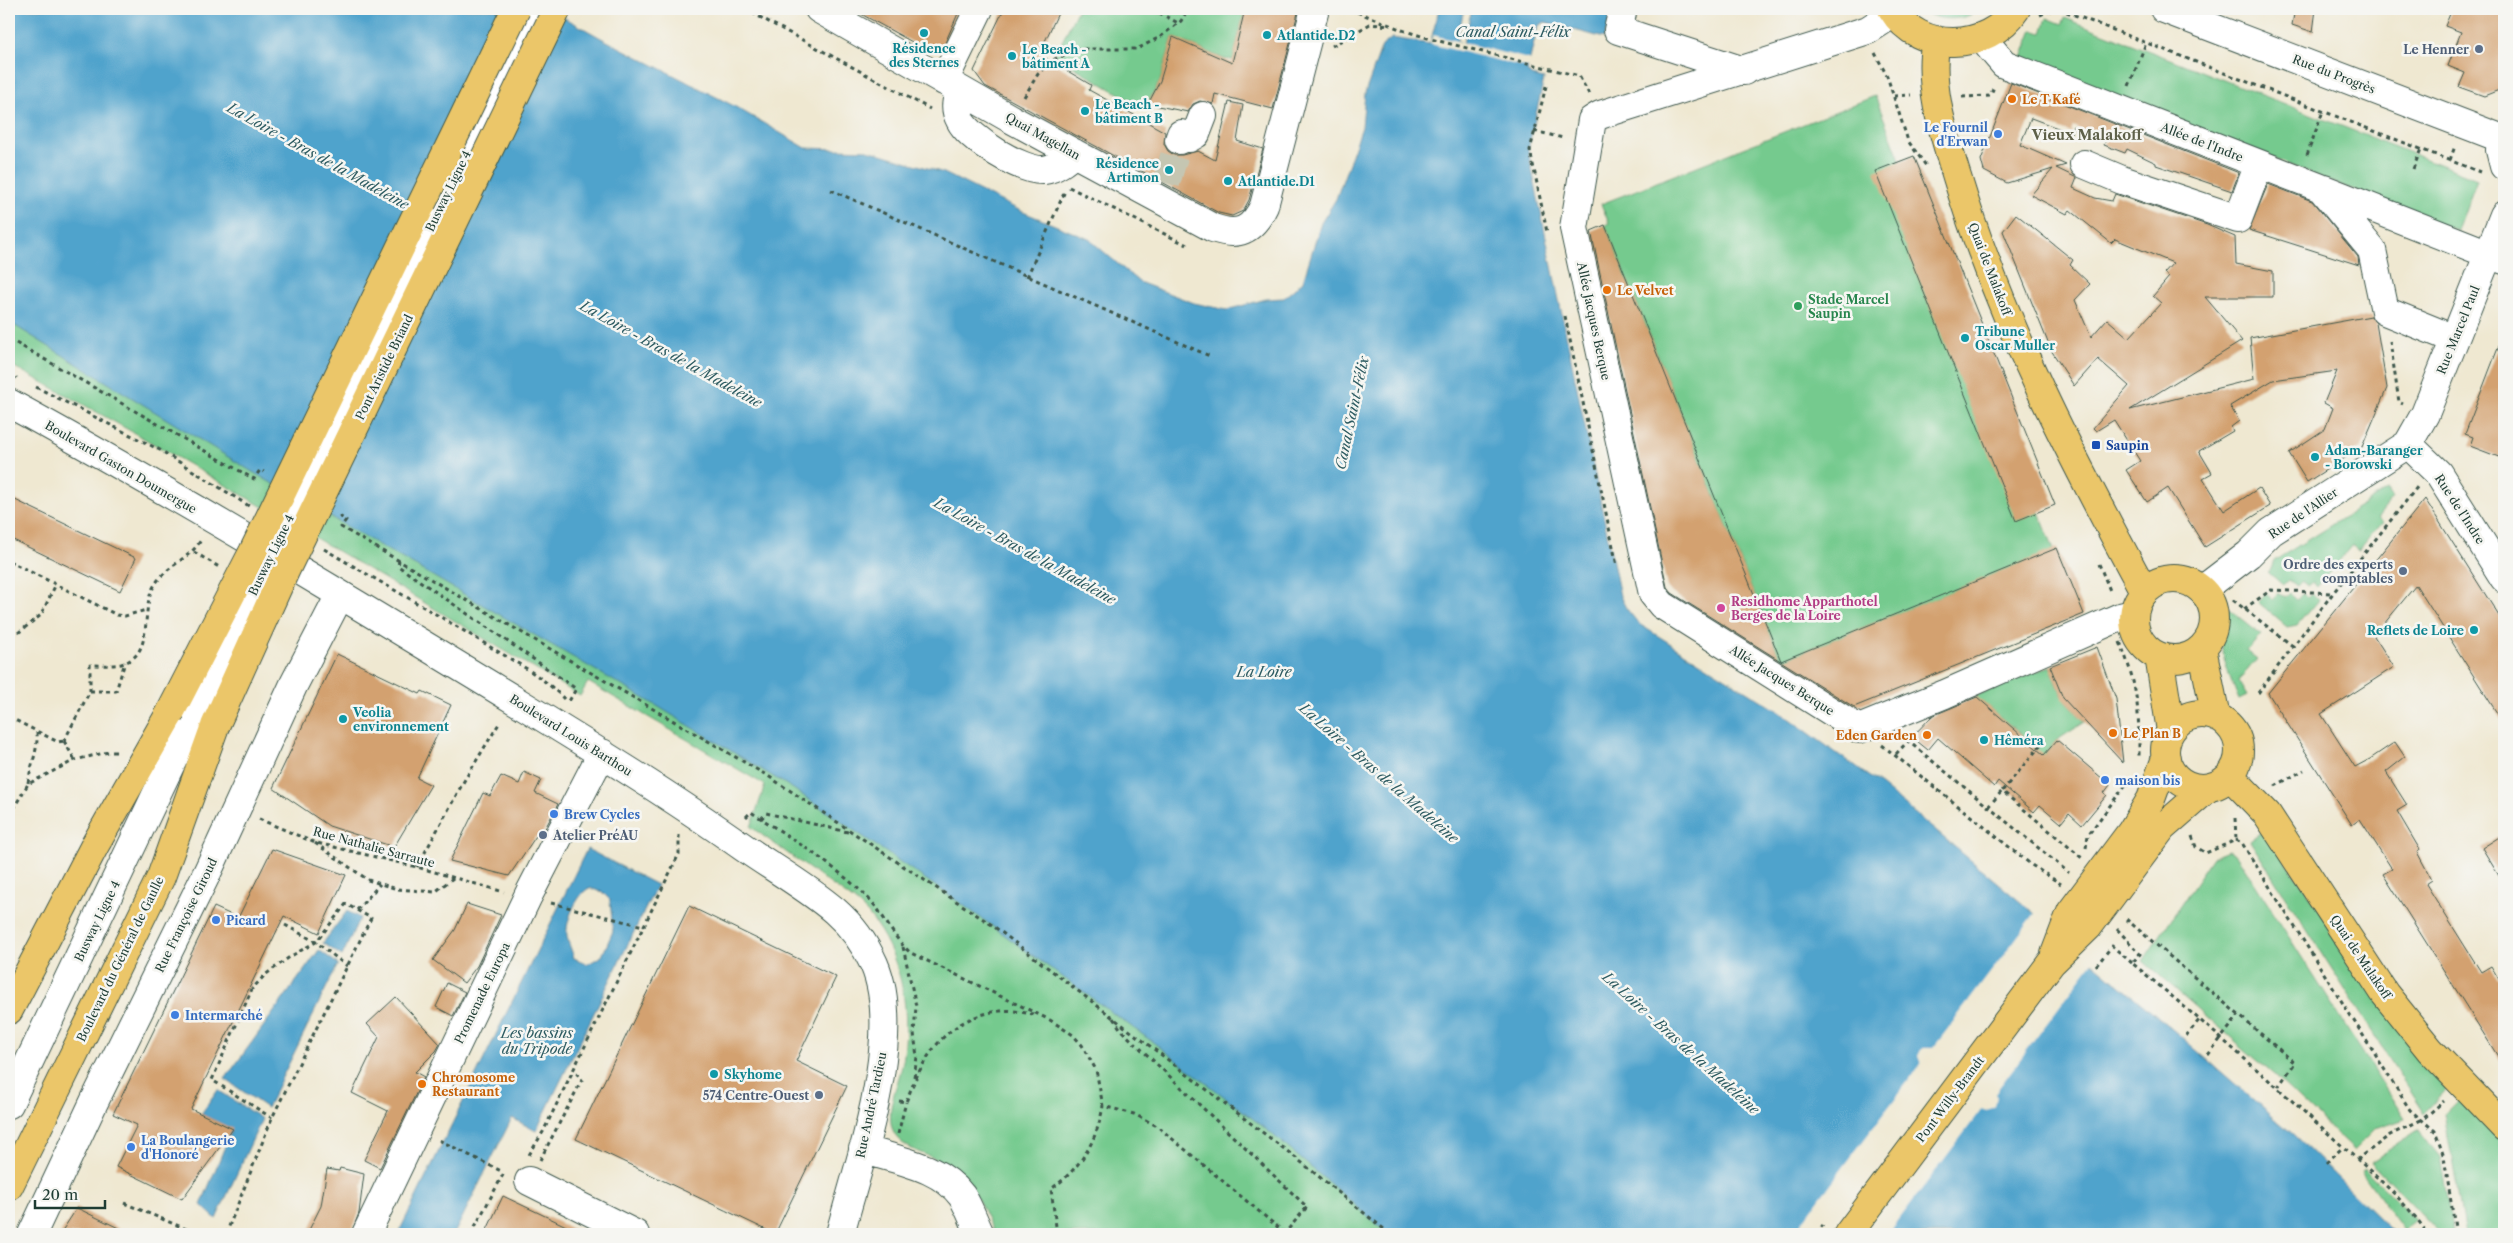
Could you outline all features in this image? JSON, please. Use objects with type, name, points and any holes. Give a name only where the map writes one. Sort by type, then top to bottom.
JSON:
[{"type":"main road","points":[[9,1010],[95,846],[169,715],[253,552],[516,9]]},
{"type":"main road","name":"Pont Aristide Briand","points":[[205,719],[285,571],[557,9]]},
{"type":"main road","points":[[1893,11],[1913,30],[1936,40],[1959,42],[1981,37],[2004,24],[2016,9]]},
{"type":"main road","name":"Quai de Malakoff","points":[[1936,40],[1933,56],[1942,130],[1986,261],[2029,367],[2053,416],[2133,608]]},
{"type":"main road","points":[[2184,579],[2202,590],[2210,602],[2214,616],[2210,637],[2202,648],[2189,656],[2179,659],[2159,656],[2151,652],[2139,639],[2134,623],[2133,608],[2162,580],[2184,579]]},
{"type":"main road","points":[[2202,648],[2216,717]]},
{"type":"main road","points":[[2159,656],[2172,731]]},
{"type":"main road","points":[[2200,714],[2216,717],[2228,724],[2239,743],[2239,757],[2219,782],[2194,787],[2181,781],[2171,771],[2166,758],[2166,747],[2172,731],[2189,716],[2200,714]]},
{"type":"main road","name":"Boulevard du Général de Gaulle","points":[[9,1186],[161,877],[205,719]]},
{"type":"main road","name":"Pont Willy-Brandt","points":[[1848,1234],[2051,963],[2079,904],[2131,832],[2146,807],[2166,758]]},
{"type":"main road","name":"Quai de Malakoff","points":[[2219,782],[2254,798],[2267,814],[2385,994],[2430,1050],[2504,1128]]},
{"type":"main road","name":"Pont Willy-Brandt","points":[[2079,904],[2162,828],[2219,782]]},
{"type":"street","name":"Busway Ligne 4","points":[[9,1104],[205,719],[536,9]]},
{"type":"street","name":"Quai Magellan","points":[[819,9],[952,86],[1074,153],[1164,192],[1213,228],[1228,233],[1245,230],[1258,219],[1264,206],[1315,9]]},
{"type":"street","points":[[952,86],[979,9]]},
{"type":"street","points":[[1623,9],[1618,30],[1744,71]]},
{"type":"street","name":"Rue du Progrès","points":[[2164,9],[2504,138]]},
{"type":"street","name":"Allée Jacques Berque","points":[[1859,729],[1662,605],[1653,594],[1574,228],[1592,120],[1600,115],[1744,71],[1868,30],[1893,11]]},
{"type":"street","name":"Allée de l'Indre","points":[[1981,37],[2004,64],[2497,258]]},
{"type":"street","points":[[1179,140],[1181,134],[1189,138],[1196,134],[1203,116]]},
{"type":"street","points":[[2494,169],[2504,138]]},
{"type":"street","points":[[2084,164],[2122,180],[2238,219],[2259,164]]},
{"type":"street","name":"Allée de l'Indre","points":[[2310,183],[2372,250],[2386,311]]},
{"type":"street","name":"Rue Marcel Paul","points":[[2408,444],[2424,414],[2454,339],[2497,258],[2504,215]]},
{"type":"street","points":[[2386,311],[2454,339]]},
{"type":"street","name":"Boulevard Gaston Doumergue","points":[[9,403],[223,526]]},
{"type":"street","name":"Rue de l'Indre","points":[[2408,444],[2438,473],[2502,569]]},
{"type":"street","name":"Rue de l'Allier","points":[[2202,590],[2249,554],[2271,532],[2408,444]]},
{"type":"street","name":"Boulevard Louis Barthou","points":[[223,526],[514,700],[691,810],[838,914],[862,942],[878,974]]},
{"type":"street","name":"Rue Françoise Giroud","points":[[32,1234],[98,1093],[207,873],[235,808],[294,684],[340,595]]},
{"type":"street","points":[[1859,729],[2049,654],[2133,608]]},
{"type":"street","name":"Promenade Europa","points":[[366,1234],[528,896],[602,754]]},
{"type":"street","name":"Rue André Tardieu","points":[[840,1234],[875,1098],[885,1036],[884,1003],[878,974]]},
{"type":"street","points":[[863,1149],[942,1176],[963,1198],[980,1234]]},
{"type":"street","points":[[521,1169],[636,1234]]},
{"type":"path","points":[[745,9],[930,109]]},
{"type":"path","points":[[1152,9],[1178,22]]},
{"type":"path","points":[[1020,104],[1038,74],[1055,60],[1081,49],[1137,49],[1160,37],[1178,22],[1188,9]]},
{"type":"path","points":[[1350,9],[1390,26],[1431,40],[1579,76]]},
{"type":"path","points":[[2059,9],[2421,148],[2494,169]]},
{"type":"path","points":[[1326,50],[1370,24],[1390,26]]},
{"type":"path","points":[[1868,30],[1871,44],[1894,96]]},
{"type":"path","points":[[2120,110],[2146,42]]},
{"type":"path","points":[[1960,97],[1990,96],[2004,64]]},
{"type":"path","points":[[2310,183],[2324,111]]},
{"type":"path","points":[[1534,131],[1553,135]]},
{"type":"path","points":[[2413,169],[2421,148]]},
{"type":"path","points":[[1027,277],[1067,186],[1191,247]]},
{"type":"path","points":[[830,190],[1212,357]]},
{"type":"path","points":[[2386,311],[2399,402],[2424,414]]},
{"type":"path","points":[[9,339],[254,479],[260,470],[268,475]]},
{"type":"path","points":[[2258,693],[2333,593],[2420,483]]},
{"type":"path","points":[[337,515],[346,520],[341,527],[768,776],[992,925],[1390,1234]]},
{"type":"path","points":[[64,741],[90,691],[90,665],[125,662],[136,655],[142,646],[145,635],[146,610],[153,587],[173,564],[194,552],[223,526]]},
{"type":"path","points":[[399,560],[398,566],[568,683],[576,690],[568,703]]},
{"type":"path","points":[[9,561],[117,614],[125,616],[146,610]]},
{"type":"path","points":[[18,633],[41,615],[56,584]]},
{"type":"path","points":[[2244,609],[2271,590],[2333,593]]},
{"type":"path","points":[[2233,600],[2294,647]]},
{"type":"path","points":[[2133,608],[2120,641],[2136,689],[2140,714],[2139,758]]},
{"type":"path","points":[[90,691],[116,690],[125,662]]},
{"type":"path","points":[[417,867],[464,781],[514,700]]},
{"type":"path","points":[[9,717],[58,742],[64,741]]},
{"type":"path","points":[[1859,729],[1896,754],[2034,866],[2059,883]]},
{"type":"path","points":[[9,816],[28,784],[30,768],[36,758],[37,732]]},
{"type":"path","points":[[64,741],[75,760]]},
{"type":"path","points":[[1896,754],[1908,741],[1988,807],[2079,904]]},
{"type":"path","points":[[1988,807],[2041,745]]},
{"type":"path","points":[[28,784],[75,760],[108,752],[125,752],[146,756]]},
{"type":"path","points":[[2254,798],[2304,770]]},
{"type":"path","points":[[2002,791],[2084,860]]},
{"type":"path","name":"Rue Nathalie Sarraute","points":[[235,808],[313,842],[417,867],[502,892]]},
{"type":"path","points":[[521,1169],[532,1152],[574,1070],[679,854],[679,829],[691,810]]},
{"type":"path","points":[[760,818],[766,813],[855,833]]},
{"type":"path","points":[[2190,832],[2196,847],[2206,853],[2236,840],[2240,841],[2410,1110],[2435,1131],[2444,1157],[2456,1234]]},
{"type":"path","points":[[313,842],[368,880],[397,890],[435,892],[454,878]]},
{"type":"path","points":[[357,910],[380,884]]},
{"type":"path","points":[[552,903],[644,926]]},
{"type":"path","points":[[226,1234],[272,1118],[371,918],[346,904],[316,942],[265,974],[252,989],[212,1080],[272,1118]]},
{"type":"path","points":[[2122,916],[2295,1063],[2278,1087]]},
{"type":"path","points":[[285,925],[316,942],[347,966]]},
{"type":"path","points":[[2115,927],[2140,954],[2132,963]]},
{"type":"path","points":[[2096,966],[2112,946],[2278,1087],[2358,1160],[2413,1214],[2428,1234]]},
{"type":"path","points":[[903,947],[916,1006],[914,1033],[917,1057],[914,1081]]},
{"type":"path","points":[[897,1139],[906,1102],[923,1061],[946,1033],[977,1015],[1002,1010],[1037,1015],[1061,1026],[1082,1045],[1096,1070],[1103,1106],[1098,1125],[1086,1154],[1068,1176],[1051,1189],[1057,1234]]},
{"type":"path","points":[[1103,1106],[1134,1114],[1157,1126],[1285,1234],[1307,1206],[1122,1031],[1109,1014]]},
{"type":"path","points":[[2208,1054],[2240,1016]]},
{"type":"path","points":[[2186,1036],[2200,1019]]},
{"type":"path","points":[[416,1129],[502,1172],[521,1169],[582,1080],[574,1070]]},
{"type":"path","points":[[875,1098],[906,1102]]},
{"type":"path","points":[[2358,1160],[2390,1135],[2423,1119]]},
{"type":"path","points":[[2326,1162],[2343,1147]]},
{"type":"path","points":[[471,1234],[502,1172]]},
{"type":"path","points":[[124,1203],[198,1234]]},
{"type":"green space","points":[[1078,9],[1245,9],[1233,60],[1224,59],[1173,37],[1160,81],[1145,109],[1055,56]]},
{"type":"green space","points":[[1920,9],[1981,9],[1966,16],[1950,19],[1934,16]]},
{"type":"green space","points":[[2047,18],[2062,24],[2065,18],[2477,179],[2458,231],[2021,60],[2033,30],[2042,33]]},
{"type":"green space","name":"Stade Marcel Saupin","points":[[1875,96],[2054,550],[1781,661],[1605,225],[1609,223],[1601,204]]},
{"type":"green space","points":[[9,322],[251,471],[654,704],[792,788],[956,900],[1157,1045],[1265,1128],[1389,1234],[995,1234],[976,1195],[956,1170],[902,1143],[893,1131],[891,1122],[892,1102],[903,1063],[906,1036],[904,999],[896,964],[880,930],[864,910],[848,896],[751,827],[765,785],[588,682],[580,696],[225,485],[9,364]]},
{"type":"green space","points":[[2387,490],[2393,498],[2377,518],[2382,522],[2359,550],[2352,545],[2317,587],[2313,582],[2308,586],[2301,581],[2296,586],[2288,580],[2283,585],[2268,572],[2274,561]]},
{"type":"green space","points":[[2266,593],[2273,599],[2278,593],[2285,598],[2290,593],[2297,599],[2302,593],[2308,598],[2312,594],[2318,600],[2297,625],[2287,627],[2258,602]]},
{"type":"green space","points":[[2225,606],[2261,635],[2247,651],[2257,659],[2238,681],[2247,696],[2239,700],[2226,666],[2221,642],[2220,630]]},
{"type":"green space","points":[[2050,666],[2063,698],[2085,722],[2057,740],[2012,793],[1999,781],[2031,743],[1975,696]]},
{"type":"green space","points":[[2261,833],[2272,843],[2448,1088],[2424,1113],[2250,841]]},
{"type":"green space","points":[[2228,851],[2237,856],[2241,862],[2405,1119],[2376,1129],[2354,1151],[2273,1074],[2143,961],[2213,857]]},
{"type":"green space","points":[[2459,1098],[2504,1144],[2504,1234],[2465,1234],[2444,1113]]},
{"type":"green space","points":[[2418,1130],[2440,1157],[2453,1234],[2441,1234],[2371,1162]]},
{"type":"green space","points":[[2365,1169],[2416,1220],[2405,1232],[2361,1171]]},
{"type":"water","name":"La Loire","points":[[9,9],[549,9],[734,106],[806,148],[868,150],[944,173],[1023,212],[1089,239],[1139,282],[1194,303],[1227,310],[1266,299],[1284,298],[1303,281],[1321,223],[1336,199],[1362,127],[1365,93],[1382,46],[1392,38],[1430,44],[1439,9],[1464,9],[1457,41],[1463,43],[1472,9],[1613,9],[1604,38],[1545,22],[1538,26],[1527,71],[1531,76],[1544,79],[1528,150],[1620,596],[1626,608],[1639,624],[1780,712],[1882,786],[2172,1029],[2295,1136],[2395,1234],[1389,1234],[1265,1128],[1157,1045],[956,900],[792,788],[654,704],[251,471],[9,322]]},
{"type":"water","name":"Les bassins du Tripode","points":[[587,849],[657,885],[536,1131],[512,1118],[454,1234],[398,1234]],"holes":[[[589,888],[602,892],[610,900],[613,931],[602,956],[588,964],[574,958],[567,936],[568,923],[576,902],[585,891]]]},
{"type":"water","points":[[347,911],[360,918],[342,956],[323,943]]},
{"type":"water","points":[[319,950],[338,964],[267,1108],[225,1079]]},
{"type":"water","points":[[218,1090],[262,1119],[216,1219],[201,1205],[232,1129],[201,1114]]},
{"type":"pier","points":[[1433,35],[1532,60],[1529,68],[1430,44]]},
{"type":"pier","points":[[2036,912],[2094,960],[1995,1093],[1997,1096],[1995,1106],[1987,1111],[1982,1109],[1888,1234],[1793,1234],[1921,1064],[1918,1056],[1921,1050],[1925,1047],[1934,1047]]},
{"type":"building","name":"Résidence des Sternes","points":[[852,9],[960,9],[945,43],[935,52],[925,49]]},
{"type":"building","points":[[1004,9],[1060,9],[1039,54],[1091,85],[1089,90],[1165,132],[1164,144],[1168,151],[1174,155],[1198,151],[1215,160],[1229,102],[1243,105],[1237,141],[1263,149],[1249,200],[1243,211],[1232,216],[1219,213],[985,86],[974,71]]},
{"type":"building","points":[[1245,9],[1299,9],[1273,109],[1215,94],[1213,104],[1200,101],[1193,104],[1188,112],[1148,104],[1160,81],[1173,37],[1232,63]]},
{"type":"building","points":[[2295,9],[2316,9],[2313,32],[2292,25]]},
{"type":"building","name":"Le Henner","points":[[2452,9],[2504,9],[2504,88],[2484,96],[2459,87],[2465,73],[2448,66],[2461,32],[2445,26]]},
{"type":"building","points":[[2011,83],[2239,173],[2232,191],[2156,165],[2156,163],[2127,149],[2125,153],[2104,145],[2106,140],[2073,126],[2071,133],[2031,118],[2020,145],[2066,165],[2056,168],[2077,178],[2073,188],[2095,198],[2112,201],[2115,194],[2207,225],[2235,237],[2236,264],[2273,271],[2273,297],[2205,297],[2242,341],[2130,410],[2254,379],[2250,338],[2371,316],[2376,323],[2387,388],[2362,447],[2307,482],[2289,453],[2325,429],[2333,408],[2324,403],[2337,371],[2273,380],[2230,406],[2239,421],[2231,427],[2233,431],[2199,451],[2212,473],[2203,478],[2224,511],[2259,488],[2270,506],[2205,547],[2168,488],[2147,502],[2126,470],[2140,461],[2114,420],[2096,431],[2093,428],[2129,386],[2098,359],[2074,386],[2051,350],[2003,231],[2016,214],[2073,260],[2070,265],[2090,284],[2075,300],[2091,337],[2107,319],[2129,338],[2161,303],[2153,296],[2169,277],[2164,273],[2173,263],[2115,239],[2111,243],[2070,210],[2067,214],[2031,195],[2053,169],[2007,183],[1984,171],[1981,160]]},
{"type":"building","name":"Tribune Oscar Muller","points":[[1914,156],[2055,505],[2016,521],[1875,171]]},
{"type":"building","points":[[2268,184],[2312,201],[2358,257],[2359,265],[2249,230]]},
{"type":"building","points":[[1605,225],[1781,661],[2057,548],[2084,614],[1854,707],[1672,593],[1667,587],[1591,231]]},
{"type":"building","points":[[2503,335],[2504,459],[2470,446],[2473,437],[2465,434]]},
{"type":"building","points":[[9,497],[136,558],[120,591],[9,538]]},
{"type":"building","points":[[2425,499],[2504,624],[2504,724],[2416,585],[2374,636],[2394,667],[2321,714],[2355,767],[2395,742],[2405,757],[2386,772],[2407,805],[2397,811],[2420,850],[2417,852],[2432,880],[2426,884],[2481,972],[2491,966],[2504,988],[2504,1066],[2383,874],[2392,869],[2360,819],[2352,825],[2268,693]]},
{"type":"building","name":"Hêméra","points":[[2097,647],[2116,699],[2123,763],[2063,698],[2050,666]]},
{"type":"building","name":"Veolia environnement","points":[[337,654],[420,694],[422,691],[451,705],[417,778],[431,785],[394,847],[329,826],[273,788]]},
{"type":"building","points":[[1977,697],[2044,755],[2057,740],[2110,785],[2104,793],[2107,795],[2082,825],[2069,813],[2061,823],[2040,805],[2034,812],[1998,781],[1994,787],[1938,738],[1928,750],[1912,737],[1932,716]]},
{"type":"building","points":[[524,772],[541,780],[535,793],[558,804],[540,838],[536,836],[509,876],[450,861],[483,793],[490,796],[501,776],[519,784]]},
{"type":"building","points":[[2504,834],[2504,884],[2482,848]]},
{"type":"building","points":[[272,849],[346,875],[319,933],[284,916],[191,1109],[233,1129],[182,1199],[116,1167],[137,1125],[113,1114],[214,907],[238,918]]},
{"type":"building","points":[[467,904],[501,915],[477,966],[464,983],[433,960],[455,930]]},
{"type":"building","name":"Skyhome","points":[[689,906],[836,977],[796,1061],[847,1086],[775,1234],[576,1139]]},
{"type":"building","points":[[447,983],[465,992],[453,1016],[436,1007]]},
{"type":"building","points":[[396,997],[440,1044],[436,1051],[415,1072],[424,1077],[380,1168],[364,1160],[388,1111],[352,1093],[379,1037],[367,1024]]},
{"type":"building","points":[[340,1168],[364,1174],[359,1213],[351,1234],[307,1234],[321,1206],[327,1169],[339,1171]]},
{"type":"building","points":[[503,1196],[583,1234],[485,1234]]},
{"type":"building","points":[[77,1208],[131,1234],[60,1234]]},
{"type":"tunnel","points":[[1166,183],[1179,140]]},
{"type":"place","name":"Résidence des Sternes","points":[[924,33]]},
{"type":"place","name":"Atlantide.D2","points":[[1267,35]]},
{"type":"place","name":"Le Henner","points":[[2479,49]]},
{"type":"place","name":"Le Beach - bâtiment A","points":[[1012,56]]},
{"type":"place","name":"Le T Kafé","points":[[2012,99]]},
{"type":"place","name":"Le Beach - bâtiment B","points":[[1085,111]]},
{"type":"place","name":"Le Fournil d'Erwan","points":[[1998,134]]},
{"type":"place","name":"Résidence Artimon","points":[[1169,170]]},
{"type":"place","name":"Atlantide.D1","points":[[1228,181]]},
{"type":"place","name":"Le Velvet","points":[[1607,290]]},
{"type":"place","name":"Stade Marcel Saupin","points":[[1798,306]]},
{"type":"place","name":"Tribune Oscar Muller","points":[[1965,338]]},
{"type":"place","name":"Saupin","points":[[2096,445]]},
{"type":"place","name":"Adam-Baranger - Borowski","points":[[2315,457]]},
{"type":"place","name":"Ordre des experts comptables","points":[[2403,571]]},
{"type":"place","name":"Residhome Apparthotel Berges de la Loire","points":[[1721,608]]},
{"type":"place","name":"Reflets de Loire","points":[[2474,630]]},
{"type":"place","name":"Veolia environnement","points":[[343,719]]},
{"type":"place","name":"Le Plan B","points":[[2113,733]]},
{"type":"place","name":"Eden Garden","points":[[1927,735]]},
{"type":"place","name":"Hêméra","points":[[1984,740]]},
{"type":"place","name":"maison bis","points":[[2105,780]]},
{"type":"place","name":"Brew Cycles","points":[[554,814]]},
{"type":"place","name":"Atelier PréAU","points":[[543,835]]},
{"type":"place","name":"Picard","points":[[216,920]]},
{"type":"place","name":"Intermarché","points":[[175,1015]]},
{"type":"place","name":"Skyhome","points":[[714,1074]]},
{"type":"place","name":"Chromosome Restaurant","points":[[422,1084]]},
{"type":"place","name":"574 Centre-Ouest","points":[[819,1095]]},
{"type":"place","name":"La Boulangerie d'Honoré","points":[[131,1147]]},
{"type":"district","name":"Vieux Malakoff","points":[[2087,135]]},
{"type":"water label","name":"Canal Saint-Félix","points":[[1513,32]]},
{"type":"water label","name":"La Loire - Bras de la Madeleine","points":[[318,156]]},
{"type":"water label","name":"La Loire - Bras de la Madeleine","points":[[671,354]]},
{"type":"water label","name":"Canal Saint-Félix","points":[[1352,413]]},
{"type":"water label","name":"La Loire - Bras de la Madeleine","points":[[1025,551]]},
{"type":"water label","name":"La Loire - Bras de la Madeleine","points":[[1379,773]]},
{"type":"water label","name":"La Loire - Bras de la Madeleine","points":[[1681,1043]]}]
